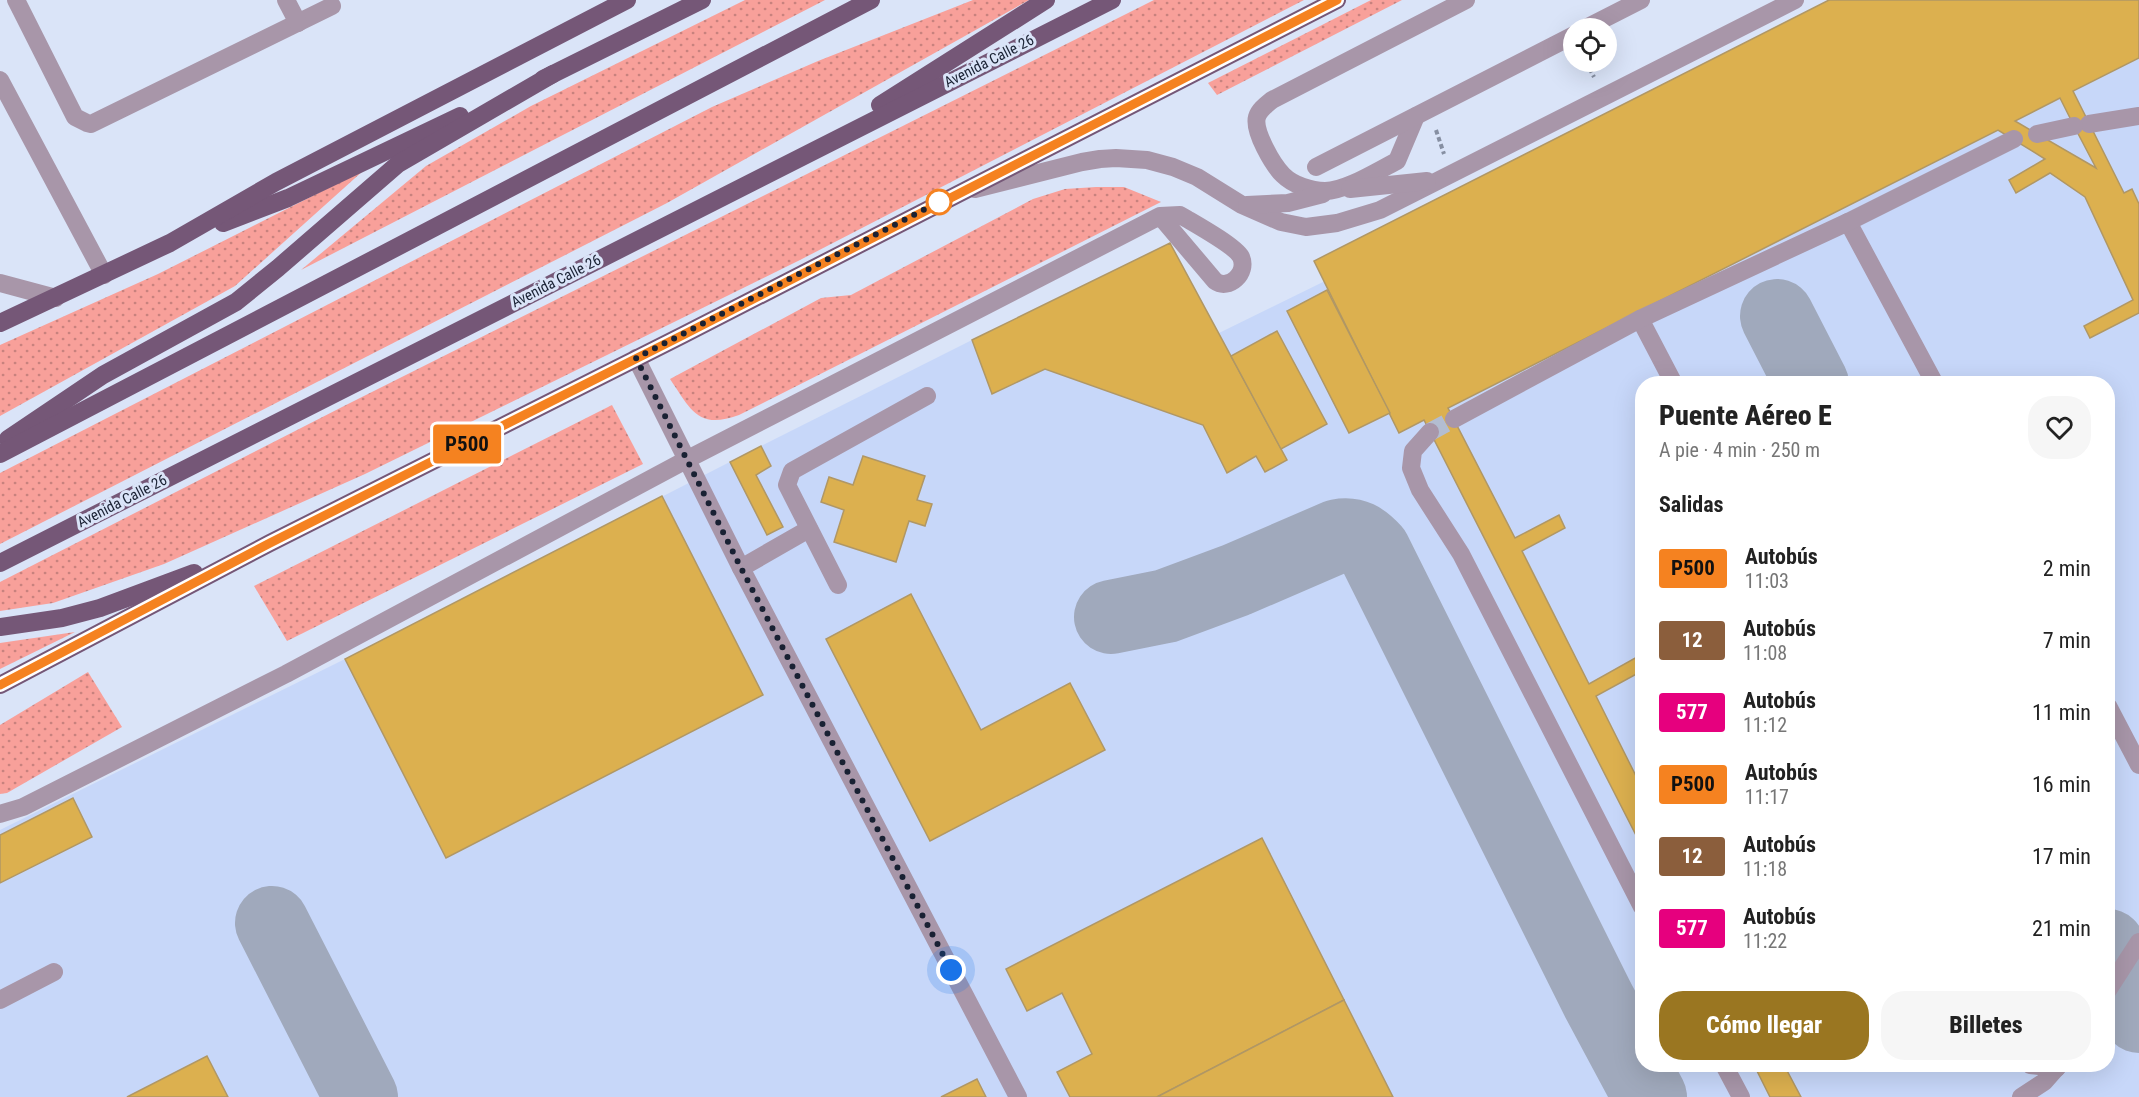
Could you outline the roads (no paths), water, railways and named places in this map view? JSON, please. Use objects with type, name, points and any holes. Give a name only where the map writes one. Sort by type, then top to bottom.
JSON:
[{"type":"main road","points":[[0,323],[170,243],[276,182],[627,0]]},
{"type":"main road","points":[[170,243],[288,198],[409,139],[553,74],[702,0]]},
{"type":"main road","points":[[0,454],[871,0]]},
{"type":"main road","points":[[782,166],[1046,0]]},
{"type":"main road","name":"Avenida Calle 26","points":[[0,563],[1112,0]]},
{"type":"main road","points":[[0,685],[270,543],[1337,0]]},
{"type":"main road","points":[[0,444],[103,375],[236,302],[398,164],[553,74]]},
{"type":"main road","points":[[0,627],[62,618],[100,608],[270,543]]},
{"type":"lane","points":[[16,0],[75,117],[87,123],[99,122],[332,6]]},
{"type":"lane","points":[[286,0],[298,23]]},
{"type":"lane","points":[[1447,177],[1323,192],[1310,189],[1282,175],[1265,148],[1258,131],[1257,117],[1265,106],[1280,95],[1466,0]]},
{"type":"lane","points":[[1606,18],[1641,0]]},
{"type":"lane","points":[[956,194],[1082,162],[1116,158],[1147,160],[1197,177],[1242,205],[1281,222],[1306,226],[1327,224],[1380,210],[1795,0]]},
{"type":"lane","points":[[1316,167],[1563,41]]},
{"type":"lane","points":[[0,80],[104,275]]},
{"type":"lane","points":[[1242,205],[1288,203],[1336,190],[1396,161],[1422,113]]},
{"type":"lane","points":[[2037,134],[2139,116]]},
{"type":"lane","points":[[1454,419],[1640,319],[1848,222],[2014,139]]},
{"type":"lane","points":[[0,814],[23,807],[286,674],[686,460],[1161,216]]},
{"type":"lane","points":[[1848,222],[1931,376]]},
{"type":"lane","points":[[0,283],[56,297]]},
{"type":"lane","points":[[1640,319],[1670,376]]},
{"type":"lane","points":[[636,358],[741,568],[1018,1097]]},
{"type":"lane","points":[[838,585],[787,485],[792,471],[927,396]]},
{"type":"lane","points":[[1430,432],[1413,451],[1412,468],[1420,490],[1461,554],[1635,893]]},
{"type":"lane","points":[[741,568],[809,529]]},
{"type":"lane","points":[[2115,719],[2139,765]]},
{"type":"lane","points":[[2115,979],[2139,942]]},
{"type":"lane","points":[[0,1000],[54,972]]},
{"type":"lane","points":[[1728,1072],[1741,1097]]},
{"type":"lane","points":[[2021,1097],[2044,1082],[2053,1072]]},
{"type":"tunnel","points":[[1430,432],[1454,419]]}]
